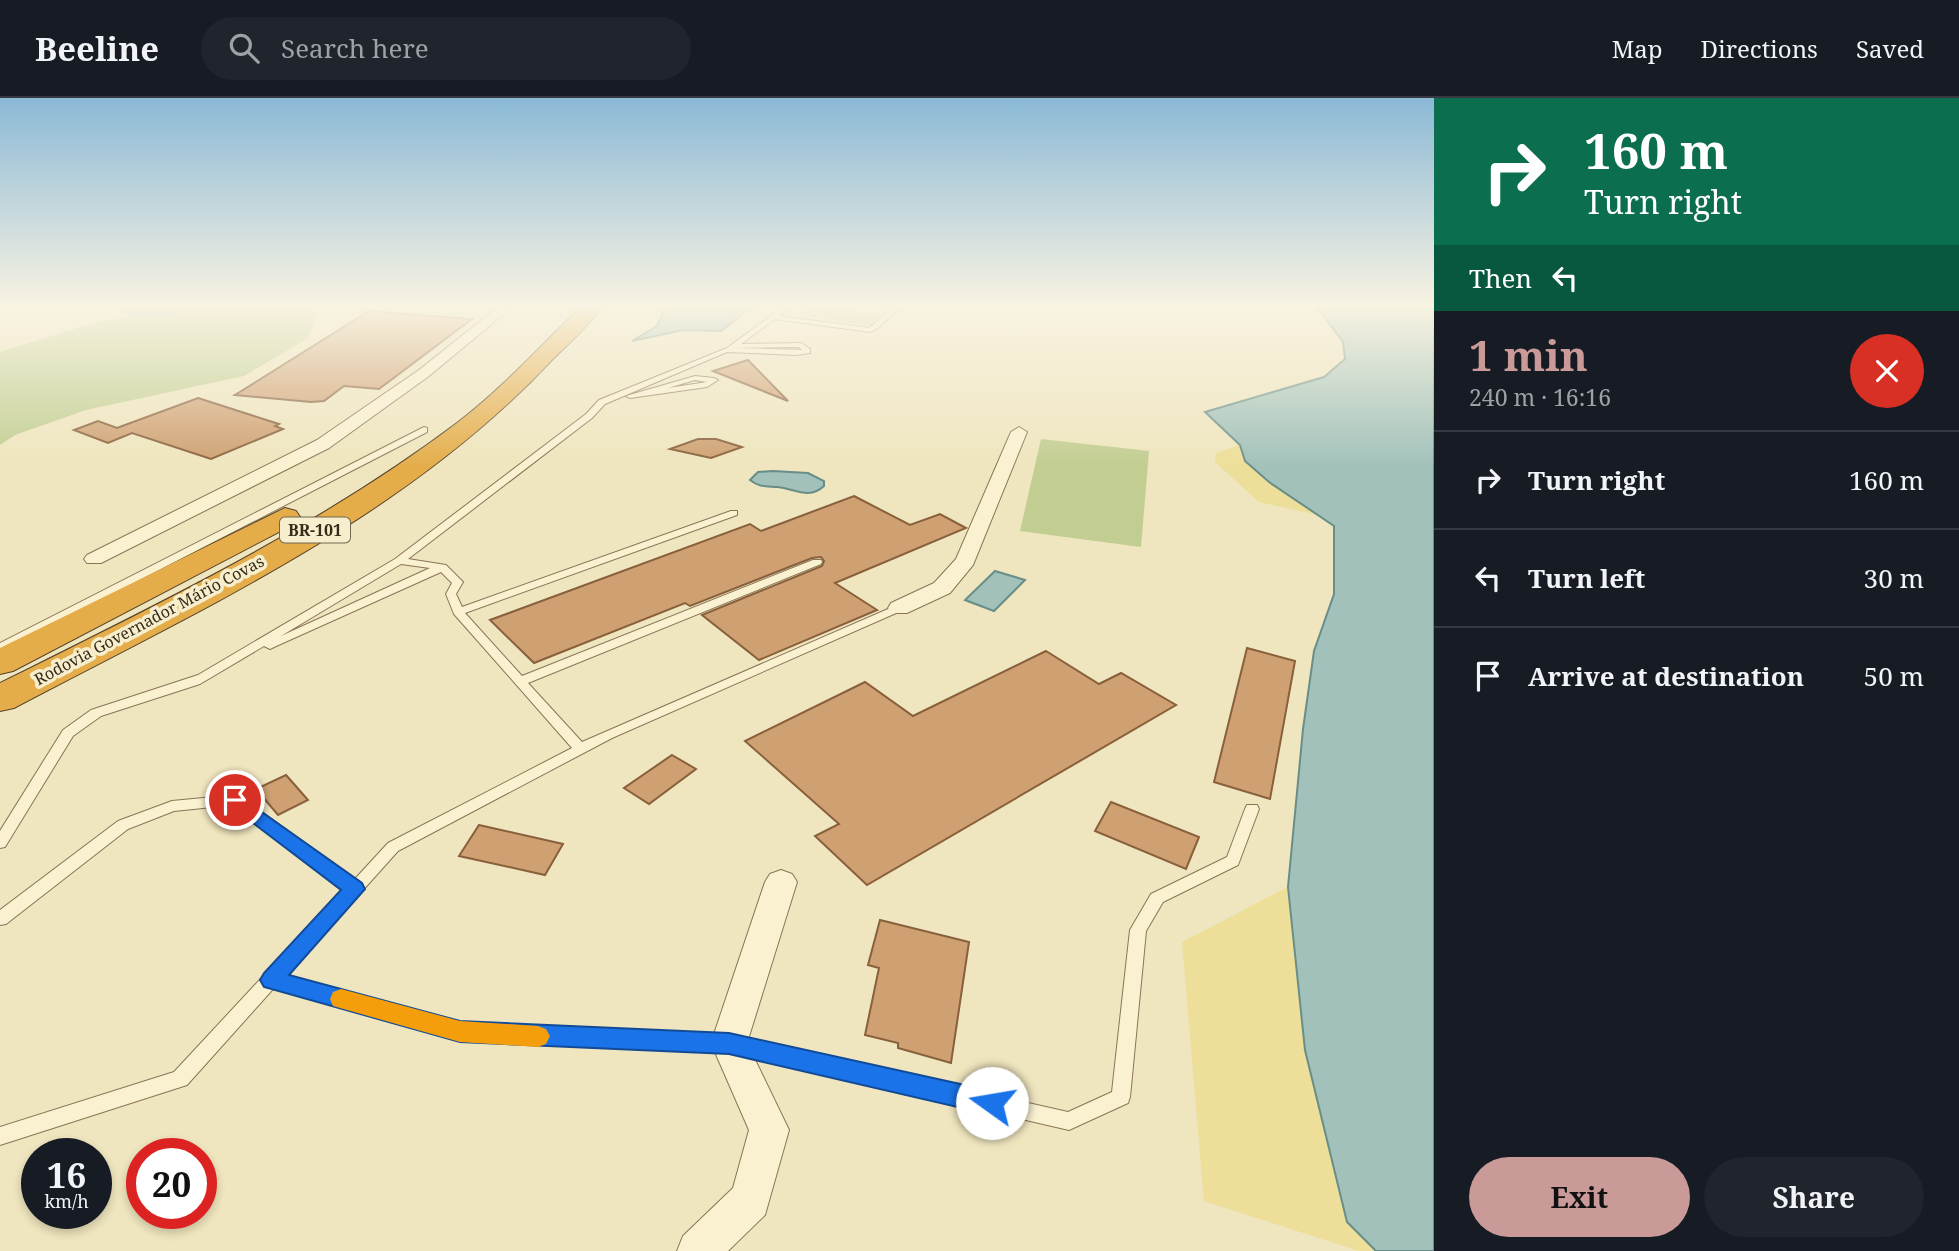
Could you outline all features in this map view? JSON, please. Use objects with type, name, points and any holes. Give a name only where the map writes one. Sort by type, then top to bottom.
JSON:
[{"type":"highway","name":"Rodovia Governador Mário Covas","points":[[2,690],[371,467],[424,430],[507,361]]},
{"type":"highway","name":"Rodovia Governador Mário Covas","points":[[2,690],[240,572],[378,492],[496,404],[539,361]]},
{"type":"street","points":[[94,559],[323,444],[439,361]]},
{"type":"street","points":[[899,608],[942,588],[965,561],[1019,432]]},
{"type":"street","points":[[698,1251],[750,1200],[769,1130],[729,1043],[781,882]]},
{"type":"lane","points":[[196,681],[400,561],[589,416],[602,402],[700,361]]},
{"type":"lane","points":[[602,402],[695,378],[714,380],[707,385],[643,393]]},
{"type":"lane","points":[[0,648],[424,430]]},
{"type":"lane","points":[[458,612],[734,513]]},
{"type":"lane","points":[[400,561],[442,567],[458,582],[451,594],[458,612],[580,750]]},
{"type":"lane","points":[[521,681],[817,562]]},
{"type":"lane","points":[[0,842],[68,733],[96,713],[196,681],[442,567]]},
{"type":"lane","points":[[0,1136],[180,1079],[393,847],[580,750],[899,608]]},
{"type":"lane","points":[[0,919],[123,825],[172,806],[235,800],[355,889]]},
{"type":"lane","points":[[271,980],[460,1032],[729,1043],[1069,1121],[1121,1097],[1138,930],[1157,898],[1233,861],[1252,810]]},
{"type":"green space","points":[[0,361],[270,361],[244,376],[86,410],[15,435],[0,445]]},
{"type":"green space","points":[[1041,439],[1149,451],[1141,547],[1020,531]]},
{"type":"sand","points":[[1240,445],[1246,457],[1263,477],[1323,516],[1259,502],[1215,462],[1216,453]]},
{"type":"sand","points":[[1288,887],[1305,1050],[1347,1222],[1376,1251],[1359,1251],[1204,1201],[1182,942]]},
{"type":"water","points":[[1343,361],[1434,361],[1434,1251],[1376,1251],[1347,1222],[1305,1050],[1288,887],[1303,729],[1314,651],[1334,594],[1334,526],[1269,482],[1245,461],[1240,445],[1205,412],[1324,377]]},
{"type":"water","points":[[758,472],[808,473],[824,481],[824,486],[807,493],[760,485],[750,480]]},
{"type":"water","points":[[995,571],[1025,580],[994,611],[965,600]]},
{"type":"building","points":[[290,361],[416,361],[379,389],[344,386],[324,401],[235,395]]},
{"type":"building","points":[[749,361],[788,401],[713,371]]},
{"type":"building","points":[[198,398],[279,424],[275,426],[283,429],[211,459],[132,433],[108,443],[74,430],[98,421],[117,428]]},
{"type":"building","points":[[698,439],[716,439],[742,447],[711,458],[670,449]]},
{"type":"building","points":[[854,496],[910,525],[940,514],[966,528],[835,583],[877,610],[759,660],[702,615],[822,566],[824,561],[821,557],[812,558],[690,606],[685,603],[534,663],[490,620],[750,524],[761,531]]},
{"type":"building","points":[[1247,648],[1295,661],[1270,799],[1214,782]]},
{"type":"building","points":[[1046,651],[1099,684],[1121,673],[1176,705],[867,885],[815,836],[839,824],[745,741],[865,682],[913,716]]},
{"type":"building","points":[[672,755],[696,769],[649,804],[624,788]]},
{"type":"building","points":[[286,775],[308,800],[278,815],[256,789]]},
{"type":"building","points":[[1111,802],[1199,837],[1186,869],[1095,831]]},
{"type":"building","points":[[479,825],[563,844],[545,875],[459,856]]},
{"type":"building","points":[[880,920],[969,942],[951,1063],[898,1048],[898,1043],[865,1035],[879,968],[868,965]]},
{"type":"slow traffic","points":[[341,999],[460,1032],[538,1036]]},
{"type":"route","points":[[235,800],[355,889],[271,980],[460,1032],[573,1039],[729,1043],[992,1103]]}]
